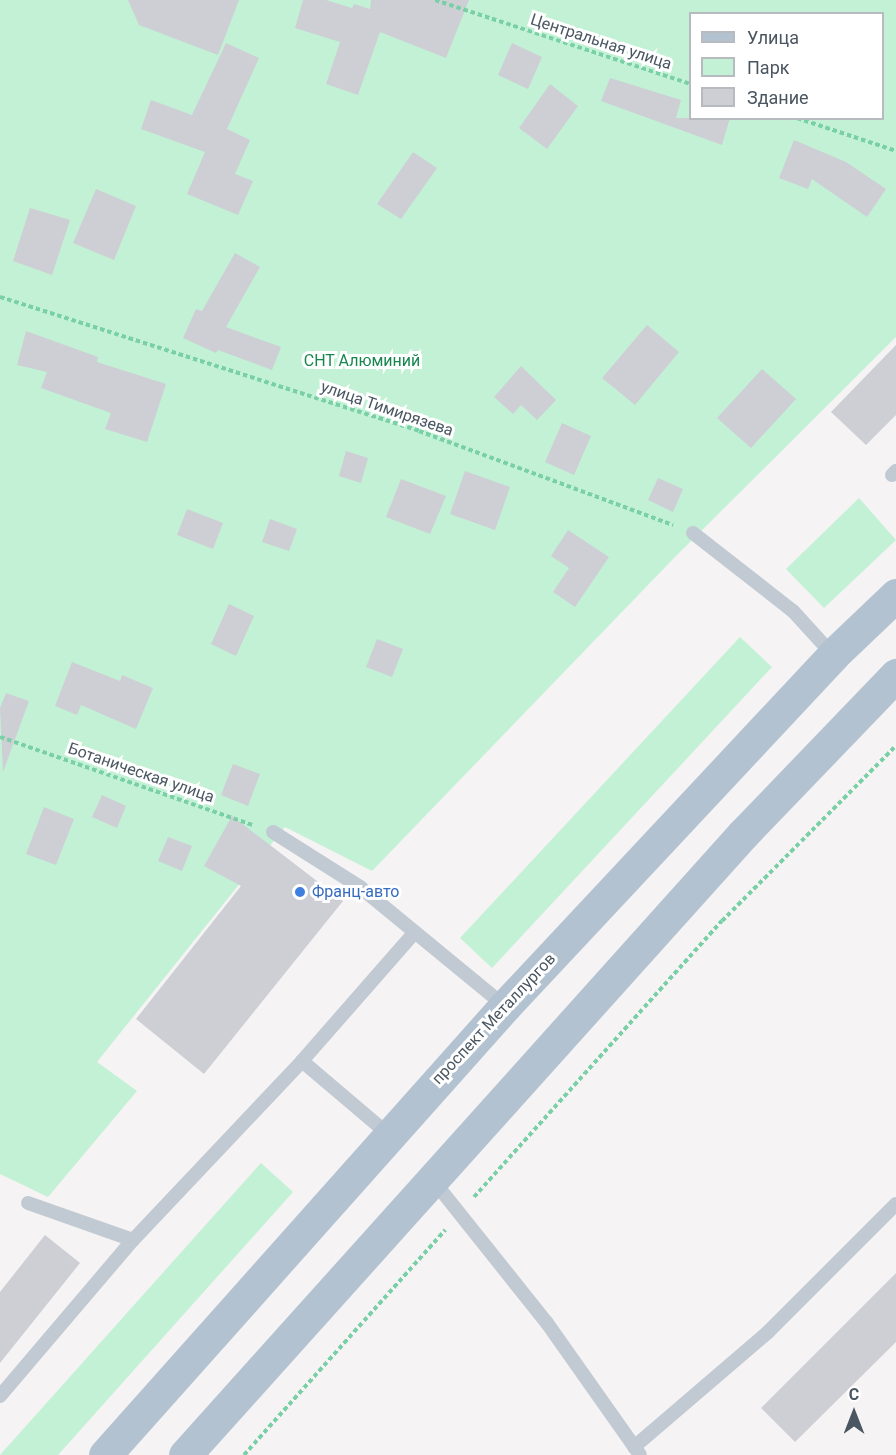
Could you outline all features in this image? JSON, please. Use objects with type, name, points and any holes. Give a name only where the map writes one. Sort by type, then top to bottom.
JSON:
[{"type":"main road","name":"проспект Металлургов","points":[[105,1455],[388,1134],[505,1006],[833,655],[896,595]]},
{"type":"main road","points":[[185,1455],[743,834],[896,675]]},
{"type":"lane","points":[[693,533],[793,611],[833,655]]},
{"type":"lane","points":[[273,832],[360,887],[413,934],[505,1006]]},
{"type":"lane","points":[[0,1396],[133,1240],[303,1061],[413,934]]},
{"type":"lane","points":[[303,1061],[388,1134]]},
{"type":"lane","points":[[432,1179],[547,1323],[637,1451],[768,1332],[896,1204]]},
{"type":"lane","points":[[28,1203],[133,1240]]},
{"type":"path","name":"Центральная улица","points":[[435,0],[689,84]]},
{"type":"path","points":[[803,120],[896,151]]},
{"type":"path","name":"улица Тимирязева","points":[[0,297],[419,431],[693,533]]},
{"type":"path","name":"Ботаническая улица","points":[[0,737],[273,832]]},
{"type":"path","points":[[244,1455],[722,921],[896,746]]},
{"type":"green space","name":"СНТ Алюминий","points":[[0,0],[896,0],[896,337],[674,558],[372,871],[285,827],[97,1062],[137,1091],[48,1197],[0,1174]]},
{"type":"green space","points":[[859,498],[896,540],[824,608],[786,569]]},
{"type":"green space","points":[[740,637],[772,667],[492,968],[460,938]]},
{"type":"green space","points":[[261,1163],[293,1192],[58,1455],[0,1455]]},
{"type":"building","points":[[128,0],[239,0],[218,55],[139,25]]},
{"type":"building","points":[[303,0],[326,0],[352,8],[354,4],[370,9],[371,0],[469,0],[446,58],[380,32],[358,95],[326,84],[340,42],[295,28]]},
{"type":"building","points":[[226,43],[259,58],[227,129],[250,140],[235,174],[253,181],[238,215],[187,194],[205,152],[141,129],[151,100],[192,115]]},
{"type":"building","points":[[512,43],[542,57],[528,89],[498,75]]},
{"type":"building","points":[[610,78],[681,100],[676,118],[729,120],[722,145],[601,101]]},
{"type":"building","points":[[550,84],[578,106],[547,149],[519,128]]},
{"type":"building","points":[[794,140],[846,162],[886,189],[867,217],[812,179],[808,189],[779,178]]},
{"type":"building","points":[[413,152],[437,168],[401,219],[377,204]]},
{"type":"building","points":[[96,189],[136,206],[114,260],[73,243]]},
{"type":"building","points":[[30,208],[70,220],[52,275],[13,261]]},
{"type":"building","points":[[235,253],[260,267],[226,327],[281,347],[272,370],[218,350],[216,353],[183,338],[196,309],[202,311]]},
{"type":"building","points":[[647,325],[679,352],[635,405],[602,378]]},
{"type":"building","points":[[26,331],[98,357],[97,362],[166,384],[147,442],[105,429],[111,413],[41,388],[47,372],[17,365]]},
{"type":"building","points":[[896,345],[896,415],[866,445],[831,412]]},
{"type":"building","points":[[521,366],[556,400],[537,420],[521,405],[513,414],[494,397]]},
{"type":"building","points":[[762,369],[796,399],[751,448],[717,418]]},
{"type":"building","points":[[562,423],[591,436],[574,475],[545,462]]},
{"type":"building","points":[[346,451],[368,458],[361,483],[339,476]]},
{"type":"building","points":[[465,471],[510,487],[495,530],[450,514]]},
{"type":"building","points":[[658,478],[683,489],[673,512],[648,500]]},
{"type":"building","points":[[401,479],[446,496],[430,534],[386,517]]},
{"type":"building","points":[[187,509],[223,523],[213,549],[177,535]]},
{"type":"building","points":[[270,519],[297,529],[289,551],[262,542]]},
{"type":"building","points":[[568,530],[609,557],[575,607],[553,592],[569,568],[551,556]]},
{"type":"building","points":[[229,604],[254,616],[236,656],[211,644]]},
{"type":"building","points":[[377,639],[403,649],[392,677],[366,667]]},
{"type":"building","points":[[72,662],[120,681],[122,675],[153,688],[136,729],[81,705],[77,715],[55,706]]},
{"type":"building","points":[[6,693],[29,701],[3,772],[0,708]]},
{"type":"building","points":[[233,764],[260,774],[248,806],[221,795]]},
{"type":"building","points":[[102,795],[126,806],[117,828],[92,817]]},
{"type":"building","points":[[44,807],[74,819],[56,865],[26,854]]},
{"type":"building","points":[[232,816],[343,901],[204,1074],[136,1019],[241,886],[204,866]]},
{"type":"building","points":[[168,837],[192,846],[182,871],[158,861]]},
{"type":"building","points":[[45,1235],[80,1263],[0,1363],[0,1292]]},
{"type":"building","points":[[896,1273],[896,1342],[795,1442],[761,1408]]},
{"type":"place","name":"Франц-авто","points":[[300,892]]}]
